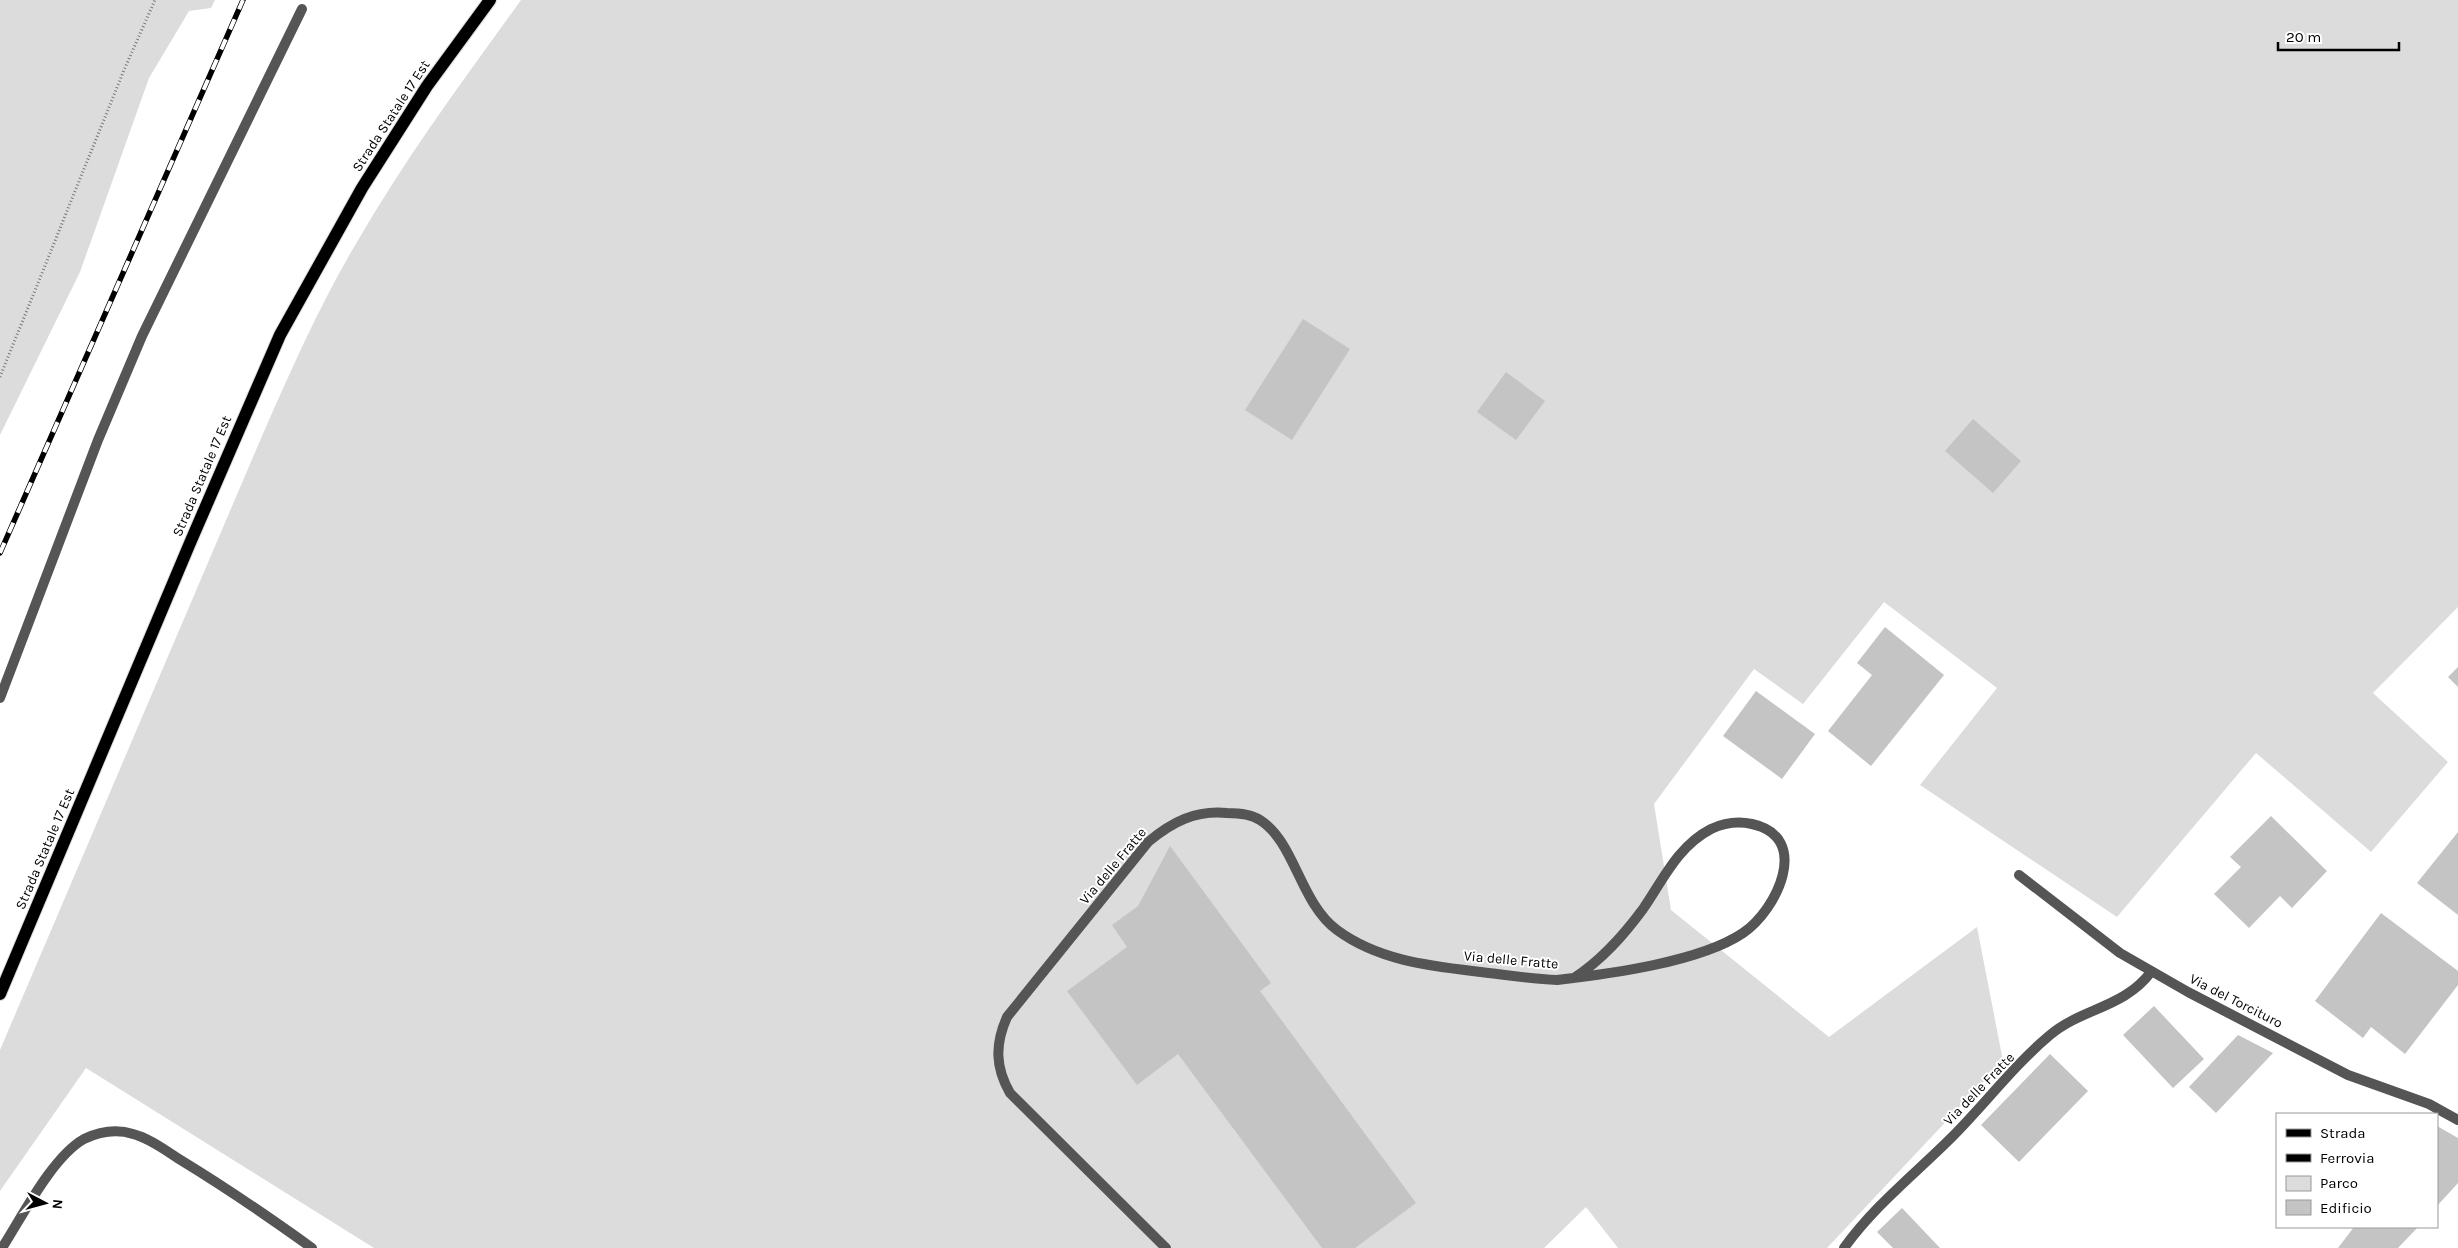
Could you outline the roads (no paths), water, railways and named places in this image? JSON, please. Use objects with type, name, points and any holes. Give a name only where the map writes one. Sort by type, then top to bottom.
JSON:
[{"type":"main road","name":"Strada Statale 17 Est","points":[[0,994],[280,335],[362,188],[427,86],[490,0]]},
{"type":"street","points":[[0,698],[98,440],[135,352],[302,10]]},
{"type":"street","name":"Via delle Fratte","points":[[1166,1248],[1010,1093],[998,1064],[997,1049],[1000,1032],[1007,1017],[1148,842],[1166,826],[1187,816],[1217,812],[1258,818],[1271,828],[1279,839],[1319,913],[1336,930],[1363,946],[1386,955],[1425,965],[1557,980],[1574,978],[1696,955],[1745,932],[1763,913],[1777,893],[1784,864],[1784,851],[1779,840],[1761,826],[1736,823],[1724,824],[1699,836],[1677,856],[1642,910],[1607,953],[1593,966],[1574,978]]},
{"type":"street","name":"Via del Torcituro","points":[[2019,876],[2120,953],[2152,972],[2348,1075],[2428,1104],[2458,1120]]},
{"type":"street","name":"Via delle Fratte","points":[[1844,1248],[1878,1205],[1952,1137],[2051,1034],[2124,998],[2144,982],[2152,972]]},
{"type":"street","points":[[2,1248],[40,1188],[77,1144],[94,1135],[121,1132],[143,1138],[205,1175],[312,1248]]},
{"type":"railway","points":[[0,553],[243,0]]}]
